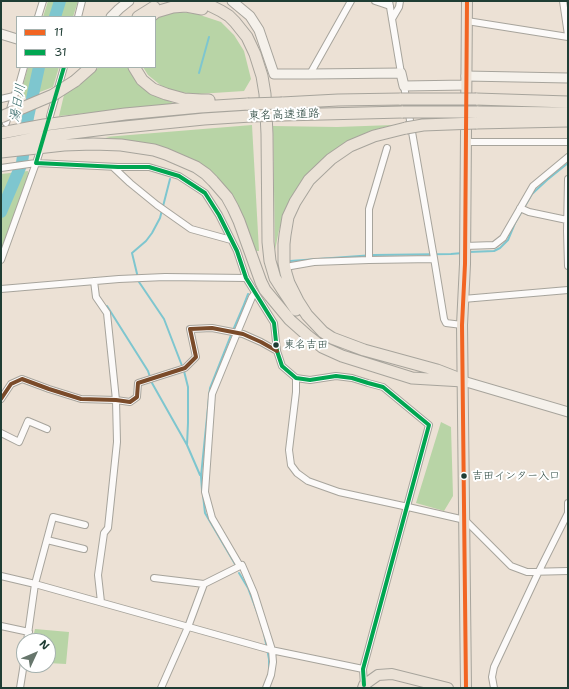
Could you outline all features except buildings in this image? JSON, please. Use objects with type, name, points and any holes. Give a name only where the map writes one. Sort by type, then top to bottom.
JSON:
[{"type":"highway","points":[[140,16],[169,2],[180,1]]},
{"type":"highway","points":[[194,1],[207,4],[229,16],[242,29],[255,54],[262,76],[267,134],[268,242],[270,261],[275,278],[294,308],[308,323],[332,338],[364,350],[437,370],[463,381]]},
{"type":"highway","points":[[151,16],[156,12],[174,7],[186,6],[204,10],[222,18],[230,24],[238,33],[251,58],[256,80],[260,111],[262,244],[270,284],[283,310]]},
{"type":"highway","points":[[4,126],[33,104],[53,95],[75,81],[90,68]]},
{"type":"highway","points":[[134,68],[147,85],[166,94],[184,99],[248,101]]},
{"type":"highway","name":"東名高速道路","points":[[4,126],[193,108],[248,101],[401,99],[568,102]]},
{"type":"highway","name":"東名高速道路","points":[[39,145],[164,123],[251,116],[373,112],[403,112],[476,117],[568,114]]},
{"type":"highway","points":[[322,332],[307,315],[298,301],[289,283],[283,254],[284,234],[291,209],[309,180],[327,162],[350,146],[374,136],[423,125],[476,117],[568,120]]},
{"type":"highway","points":[[2,149],[39,145],[121,145],[154,150],[196,167],[206,174],[227,197],[239,222],[261,282],[290,320],[308,336],[322,347],[342,356],[412,378],[463,381]]},
{"type":"main road","points":[[466,688],[462,325],[465,264],[467,1]]},
{"type":"main road","points":[[363,686],[378,675],[392,674],[448,688]]},
{"type":"street","points":[[38,16],[43,1]]},
{"type":"street","points":[[78,16],[82,1]]},
{"type":"street","points":[[113,16],[129,1]]},
{"type":"street","points":[[232,1],[242,4],[250,16],[258,30],[274,74],[402,73]]},
{"type":"street","points":[[310,74],[350,1]]},
{"type":"street","points":[[375,1],[390,4],[444,319],[446,323],[462,325]]},
{"type":"street","points":[[392,19],[399,7],[400,1]]},
{"type":"street","points":[[467,21],[568,36],[563,1]]},
{"type":"street","points":[[1,34],[16,39]]},
{"type":"street","points":[[4,126],[24,68]]},
{"type":"street","points":[[47,121],[64,68]]},
{"type":"street","points":[[404,86],[466,80],[568,78]]},
{"type":"street","points":[[1,99],[14,96]]},
{"type":"street","points":[[466,142],[568,142]]},
{"type":"street","points":[[1,260],[39,145]]},
{"type":"street","points":[[369,259],[369,209],[387,148]]},
{"type":"street","points":[[465,247],[494,245],[503,238],[532,186],[568,157]]},
{"type":"street","points":[[1,168],[34,163],[113,167],[149,167],[179,176],[205,193],[219,215],[237,251],[246,278],[274,323],[277,352],[282,366],[296,378],[310,380],[336,376],[352,378],[383,387],[430,425],[363,669],[363,686]]},
{"type":"street","points":[[113,167],[158,206],[191,228],[231,240]]},
{"type":"street","points":[[568,179],[568,266]]},
{"type":"street","points":[[520,208],[567,220]]},
{"type":"street","points":[[291,266],[314,262],[434,258]]},
{"type":"street","points":[[1,289],[133,278],[246,278]]},
{"type":"street","points":[[94,281],[96,297],[107,313],[116,400],[117,442],[108,528],[104,533],[98,575],[101,602]]},
{"type":"street","points":[[463,300],[568,290]]},
{"type":"street","points":[[255,293],[236,333],[212,394],[205,492],[212,518],[240,566],[242,565],[254,593],[273,662],[271,675],[266,688]]},
{"type":"street","points":[[1,399],[11,384],[22,379],[81,399],[130,402],[137,397],[138,383],[182,369],[196,357],[190,329],[212,328],[243,334],[261,342],[277,352]]},
{"type":"street","points":[[296,378],[296,392],[289,450],[291,465],[297,473],[308,480],[339,492],[465,520],[511,566],[527,572],[568,571]]},
{"type":"street","points":[[463,381],[568,412]]},
{"type":"street","points":[[1,433],[19,442],[28,421],[47,429]]},
{"type":"street","points":[[494,688],[492,677],[494,667],[568,513],[568,503]]},
{"type":"street","points":[[1,626],[29,632],[35,584],[53,517],[85,525]]},
{"type":"street","points":[[47,540],[84,549]]},
{"type":"street","points":[[154,578],[204,584],[240,566]]},
{"type":"street","points":[[1,576],[35,584],[269,649],[363,669]]},
{"type":"street","points":[[161,688],[188,627],[204,584]]},
{"type":"street","points":[[20,688],[22,673]]},
{"type":"green space","points":[[48,1],[78,1],[73,16],[43,16]]},
{"type":"green space","points":[[181,12],[197,14],[221,22],[234,35],[244,51],[251,79],[244,91],[198,94],[178,92],[164,88],[148,75],[144,68],[156,68],[156,19],[164,14]]},
{"type":"green space","points":[[28,68],[59,68],[53,87],[19,100]]},
{"type":"green space","points":[[98,68],[130,68],[131,74],[153,95],[176,104],[59,116],[64,95]]},
{"type":"green space","points":[[252,125],[259,251],[254,251],[234,203],[169,150],[105,137]]},
{"type":"green space","points":[[393,125],[370,131],[345,143],[322,160],[305,176],[295,191],[279,230],[275,250],[273,126],[337,127]]},
{"type":"green space","points":[[28,171],[27,189],[1,253],[1,174]]},
{"type":"green space","points":[[441,422],[451,427],[453,496],[444,511],[416,503]]},
{"type":"green space","points":[[35,629],[69,632],[66,664],[56,663],[56,633],[34,633]]},
{"type":"waterway","name":"湯日川","points":[[55,16],[60,1]]},
{"type":"waterway","points":[[567,1],[568,7]]},
{"type":"waterway","points":[[199,73],[209,37]]},
{"type":"waterway","name":"湯日川","points":[[1,212],[22,163],[28,117],[39,68]]},
{"type":"waterway","points":[[469,252],[494,251],[500,248],[508,240],[515,223],[532,194],[568,163]]},
{"type":"waterway","points":[[170,179],[160,218],[146,241],[132,253],[139,282],[164,319],[184,371],[188,387],[187,445]]},
{"type":"waterway","points":[[290,261],[374,255],[463,253]]},
{"type":"waterway","points":[[202,490],[201,476],[210,388],[248,294]]},
{"type":"waterway","points":[[107,306],[148,371],[152,383],[187,445],[200,475]]},
{"type":"waterway","points":[[203,495],[205,513],[235,564]]},
{"type":"waterway","points":[[239,573],[248,588],[259,617]]},
{"type":"waterway","points":[[264,633],[269,659],[269,668]]},
{"type":"transit line","name":"11","points":[[466,688],[462,325],[465,264],[467,1]]},
{"type":"transit line","name":"31","points":[[64,68],[36,163],[149,167],[179,176],[205,193],[219,215],[237,251],[246,278],[274,323],[277,351],[282,366],[296,378],[310,380],[336,376],[352,378],[383,387],[429,425],[363,669],[364,685]]},
{"type":"transit line","points":[[1,399],[11,384],[22,379],[81,399],[130,402],[137,397],[138,383],[185,368],[196,357],[190,329],[212,328],[243,334],[277,351]]},
{"type":"place","name":"東名吉田","points":[[276,345]]},
{"type":"place","name":"吉田インター入口","points":[[464,476]]}]
